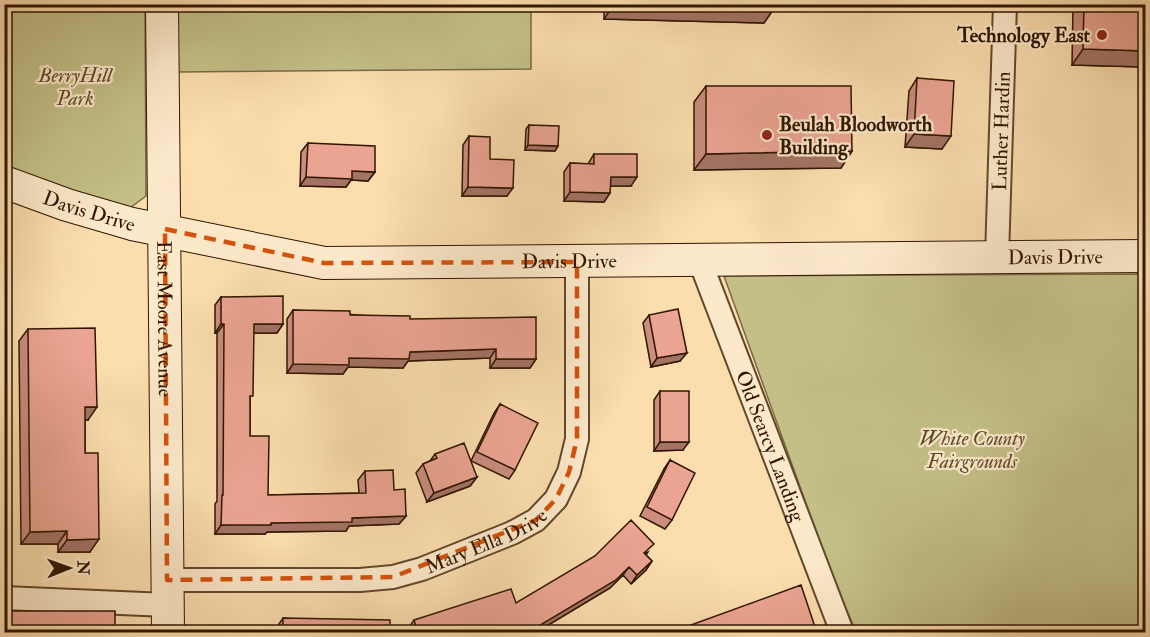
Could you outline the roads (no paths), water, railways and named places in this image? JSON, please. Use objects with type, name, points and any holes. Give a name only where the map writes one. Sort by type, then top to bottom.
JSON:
[{"type":"street","name":"East Moore Avenue","points":[[162,4],[167,606]]},
{"type":"street","name":"Luther Hardin","points":[[997,257],[1005,4]]},
{"type":"street","name":"Davis Drive","points":[[4,182],[67,205],[132,224],[324,263],[1146,256]]},
{"type":"street","name":"Old Searcy Landing","points":[[700,261],[842,633]]},
{"type":"street","name":"Mary Ella Drive","points":[[4,598],[167,606],[393,577],[422,569],[492,541],[536,520],[556,499],[569,472],[577,439],[577,262]]},
{"type":"place","name":"Technology East","points":[[1102,35]]},
{"type":"place","name":"Beulah Bloodworth Building","points":[[767,135]]},
{"type":"park label","name":"BerryHill Park","points":[[75,86]]},
{"type":"park label","name":"White County Fairgrounds","points":[[972,450]]}]
